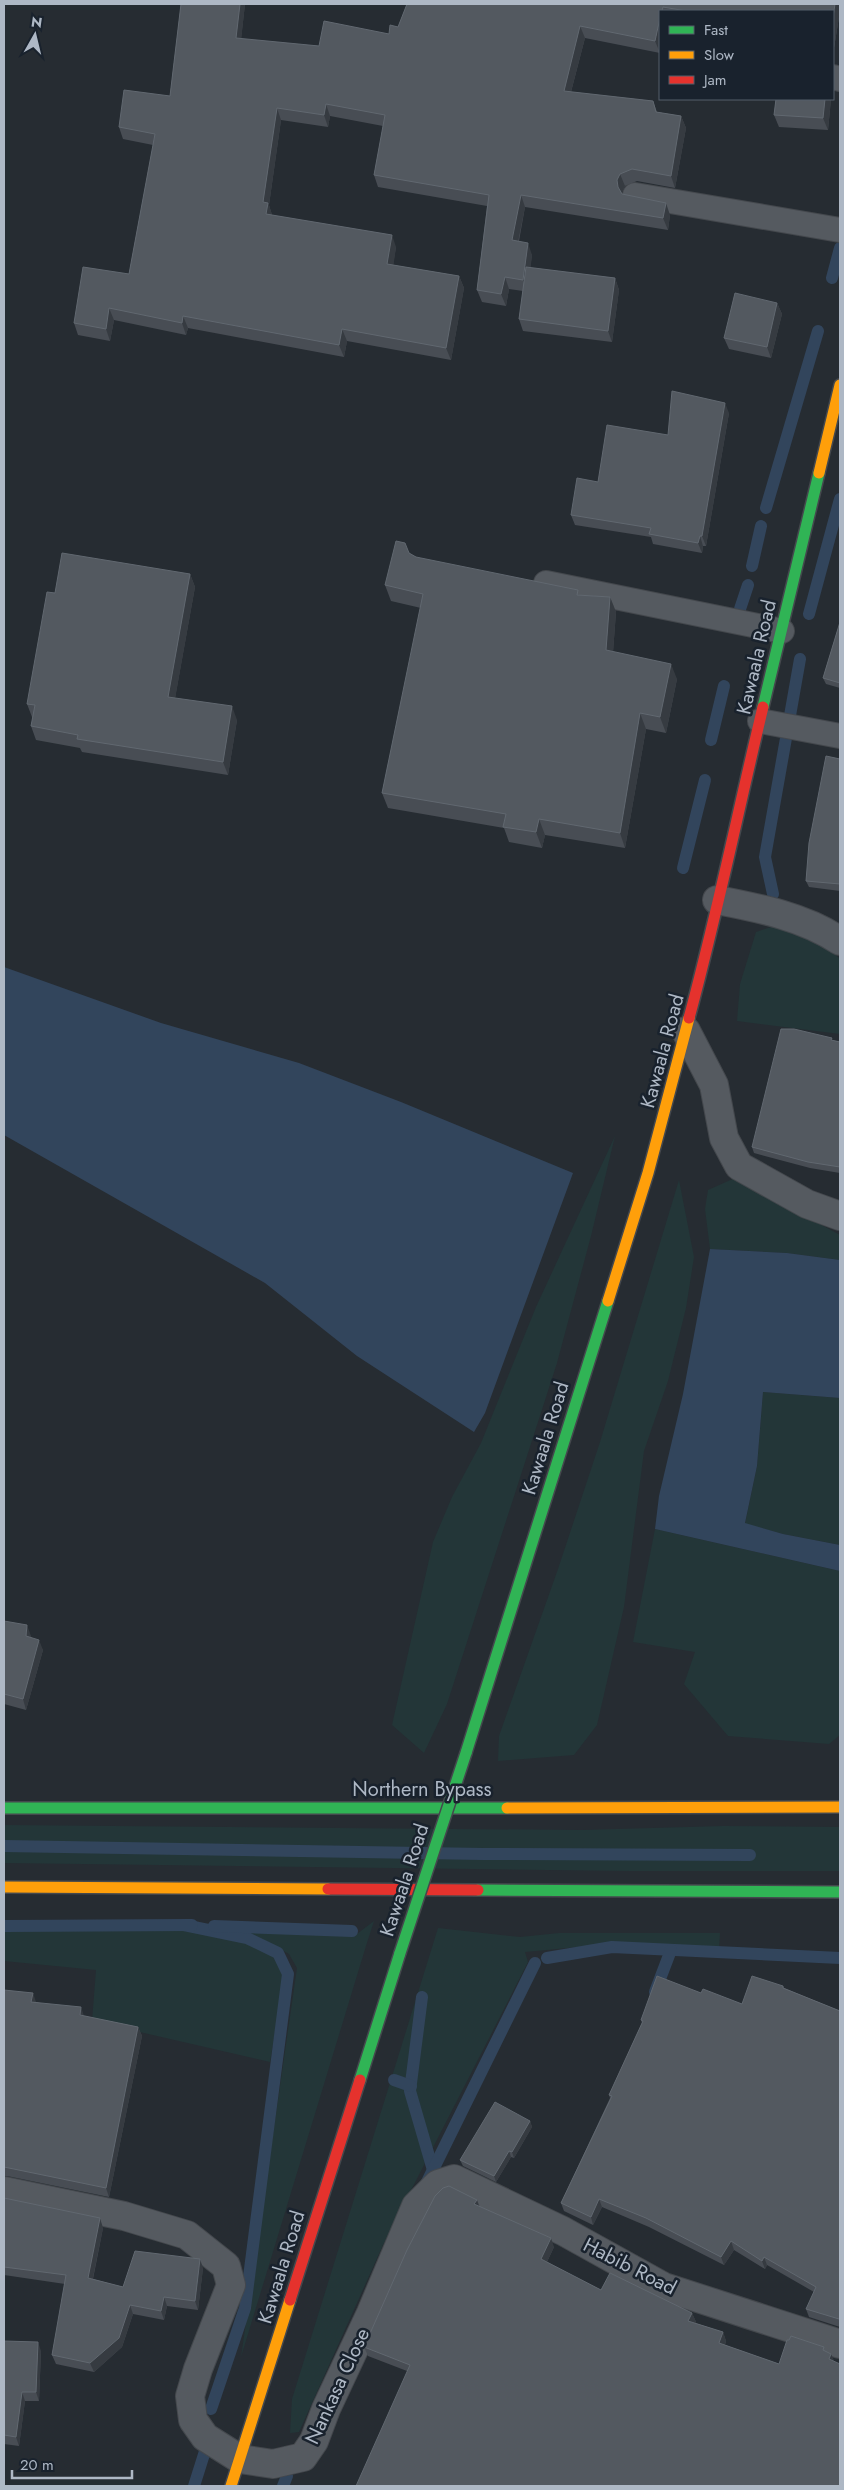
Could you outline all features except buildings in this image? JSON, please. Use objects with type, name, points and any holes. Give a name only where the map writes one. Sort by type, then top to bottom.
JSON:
[{"type":"main road","name":"Kawaala Road","points":[[231,2486],[400,1953],[466,1753],[648,1172],[711,937],[717,900],[840,385]]},
{"type":"main road","name":"Northern Bypass","points":[[4,1808],[183,1810],[583,1806],[840,1807]]},
{"type":"main road","points":[[4,1887],[840,1892]]},
{"type":"street","points":[[717,900],[779,915],[824,930],[840,941]]},
{"type":"street","points":[[686,1031],[714,1085],[724,1138],[739,1166],[807,1204],[840,1216]]},
{"type":"street","name":"Nankasa Close","points":[[4,2191],[124,2216],[187,2234],[226,2266],[231,2285],[198,2369],[190,2396],[193,2420],[205,2437],[240,2459],[273,2464],[303,2457],[314,2441],[326,2409],[416,2206],[438,2184],[454,2179]]},
{"type":"street","name":"Habib Road","points":[[454,2179],[563,2231],[664,2287],[840,2344]]},
{"type":"lane","points":[[635,195],[840,230]]},
{"type":"lane","points":[[520,578],[782,631]]},
{"type":"lane","points":[[760,721],[840,736]]},
{"type":"shaded area","points":[[774,926],[813,935],[840,959],[840,1034],[737,1021],[740,984],[756,932]]},
{"type":"shaded area","points":[[615,1136],[591,1236],[557,1363],[447,1704],[424,1753],[392,1725],[433,1542],[452,1497],[481,1443],[536,1307]]},
{"type":"shaded area","points":[[735,1178],[840,1235],[840,1260],[787,1253],[710,1249],[705,1209],[708,1190]]},
{"type":"shaded area","points":[[679,1180],[694,1257],[686,1308],[668,1381],[644,1451],[624,1607],[597,1725],[574,1755],[498,1761],[499,1736],[558,1569],[600,1442]]},
{"type":"shaded area","points":[[763,1392],[840,1398],[840,1545],[783,1534],[745,1524],[757,1466]]},
{"type":"shaded area","points":[[655,1529],[840,1571],[840,1735],[829,1744],[728,1736],[684,1684],[695,1652],[633,1642]]},
{"type":"shaded area","points":[[4,1825],[582,1830],[723,1826],[840,1827],[840,1871],[629,1871],[4,1863]]},
{"type":"shaded area","points":[[374,1921],[241,2357],[297,1968],[289,1954],[264,1940],[222,1929],[357,1934]]},
{"type":"shaded area","points":[[183,1927],[244,1940],[276,1954],[284,1977],[270,2062],[92,2021],[96,1970],[4,1961],[4,1928]]},
{"type":"shaded area","points":[[438,1928],[520,1937],[559,1933],[720,1933],[719,1949],[611,1944],[525,1952],[528,1962],[383,2245],[299,2432],[290,2433],[292,2399]]},
{"type":"water","points":[[4,967],[161,1023],[299,1063],[401,1102],[573,1173],[485,1413],[474,1432],[357,1356],[265,1283],[4,1135]]},
{"type":"water","points":[[710,1249],[787,1253],[840,1260],[840,1398],[763,1392],[757,1466],[745,1523],[783,1534],[840,1545],[840,1571],[655,1529],[659,1496],[683,1394]]},
{"type":"waterway","points":[[832,278],[840,248]]},
{"type":"waterway","points":[[766,508],[818,331]]},
{"type":"waterway","points":[[809,614],[840,499]]},
{"type":"waterway","points":[[752,566],[761,526]]},
{"type":"waterway","points":[[740,609],[748,585]]},
{"type":"waterway","points":[[773,894],[765,857],[800,659]]},
{"type":"waterway","points":[[711,740],[724,686]]},
{"type":"waterway","points":[[683,868],[705,780]]},
{"type":"waterway","points":[[4,1846],[483,1854],[750,1855]]},
{"type":"waterway","points":[[184,1925],[247,1938],[278,1953],[288,1974],[245,2308],[211,2409]]},
{"type":"waterway","points":[[4,1926],[192,1925]]},
{"type":"waterway","points":[[214,1926],[352,1931]]},
{"type":"waterway","points":[[547,1958],[612,1947],[840,1958]]},
{"type":"waterway","points":[[655,1992],[671,1950]]},
{"type":"waterway","points":[[425,2186],[535,1963]]},
{"type":"waterway","points":[[422,1997],[410,2091],[433,2170]]},
{"type":"waterway","points":[[394,2080],[411,2086]]},
{"type":"waterway","points":[[194,2486],[206,2448]]},
{"type":"waterway","points":[[283,2486],[287,2476]]},
{"type":"traffic: fast","points":[[763,707],[819,473]]},
{"type":"traffic: fast","points":[[466,1753],[608,1301]]},
{"type":"traffic: fast","points":[[400,1953],[466,1753]]},
{"type":"traffic: fast","points":[[4,1808],[507,1808]]},
{"type":"traffic: fast","points":[[478,1890],[840,1892]]},
{"type":"traffic: fast","points":[[360,2080],[400,1953]]},
{"type":"traffic: slow","points":[[819,473],[840,385]]},
{"type":"traffic: slow","points":[[608,1301],[648,1173],[689,1018]]},
{"type":"traffic: slow","points":[[507,1808],[840,1807]]},
{"type":"traffic: slow","points":[[4,1887],[328,1889]]},
{"type":"traffic: slow","points":[[231,2486],[290,2300]]},
{"type":"traffic: jam","points":[[689,1018],[763,707]]},
{"type":"traffic: jam","points":[[328,1889],[478,1890]]},
{"type":"traffic: jam","points":[[290,2300],[360,2080]]}]
